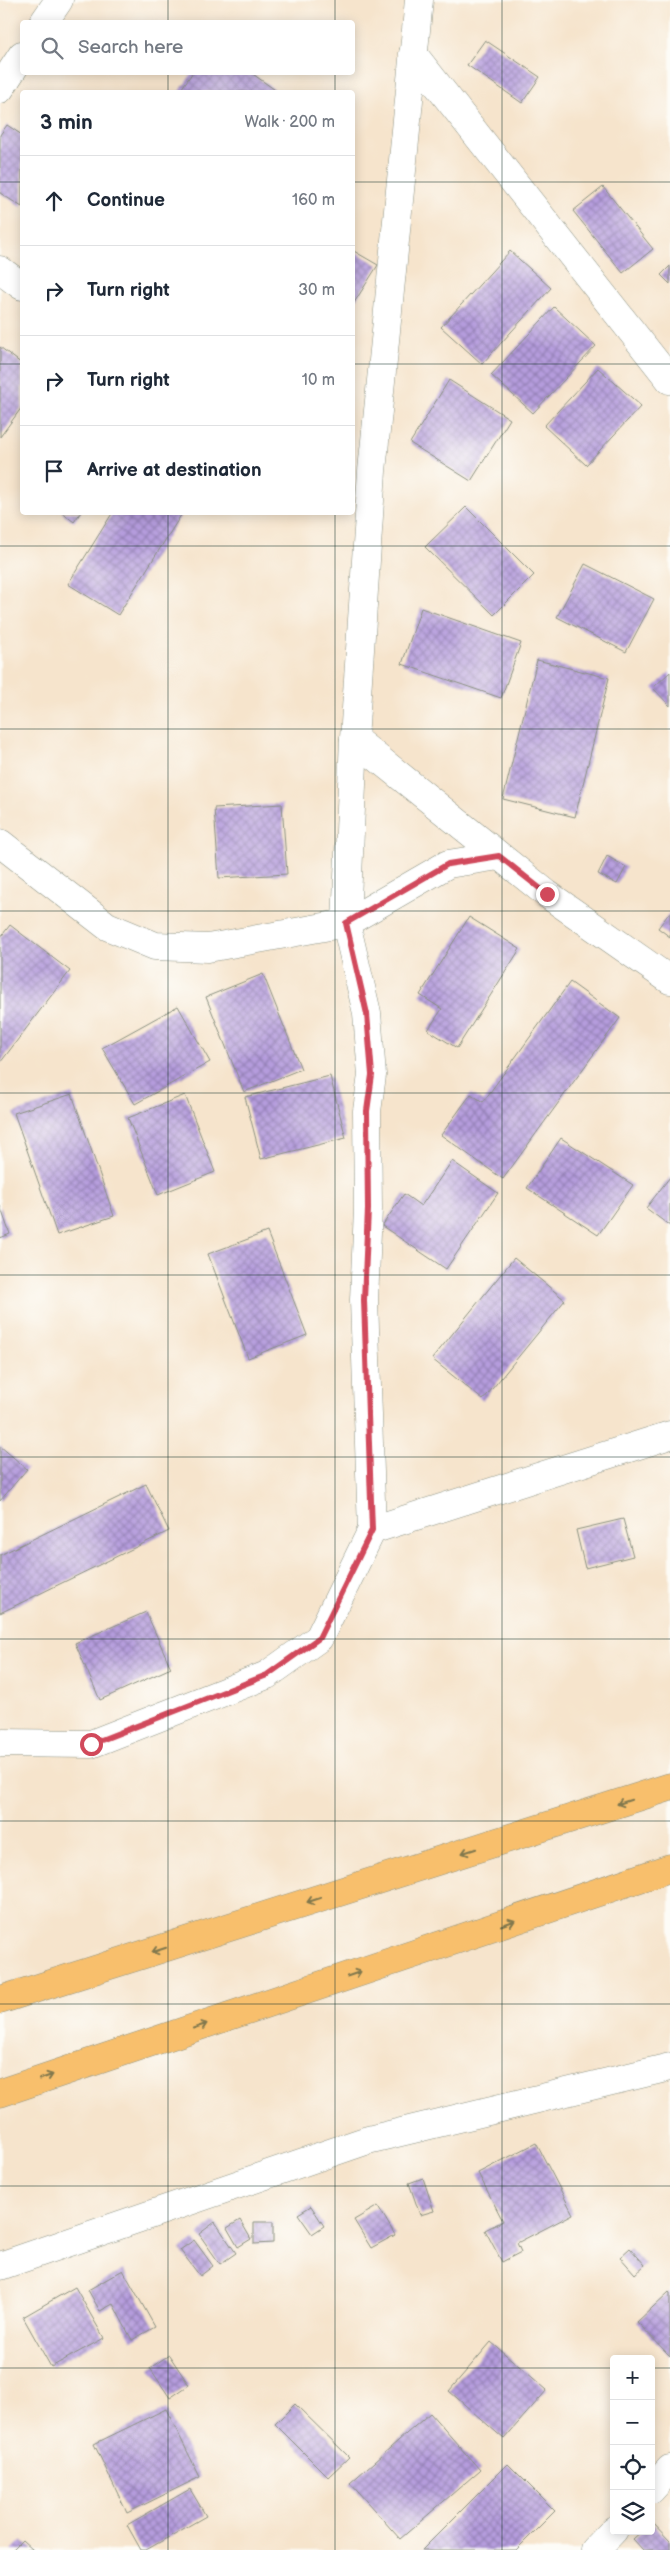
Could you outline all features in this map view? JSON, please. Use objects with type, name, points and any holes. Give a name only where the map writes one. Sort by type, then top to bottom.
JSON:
[{"type":"highway","points":[[0,2000],[670,1787]]},
{"type":"highway","points":[[0,2093],[670,1868]]},
{"type":"street","points":[[45,20],[59,0]]},
{"type":"street","points":[[0,1743],[91,1744],[267,1675],[319,1638],[372,1530],[364,1300],[368,1209],[367,1111],[372,1075],[367,1014],[346,923],[354,739],[362,466],[419,0]]},
{"type":"street","points":[[413,54],[670,380]]},
{"type":"street","points":[[0,89],[20,58]]},
{"type":"street","points":[[0,270],[20,285]]},
{"type":"street","points":[[354,739],[547,894],[670,980]]},
{"type":"street","points":[[0,843],[106,926],[155,946],[208,948],[346,923],[448,864],[499,856]]},
{"type":"street","points":[[372,1530],[670,1435]]},
{"type":"street","points":[[0,2266],[368,2140],[670,2067]]},
{"type":"street","points":[[655,2486],[670,2470]]},
{"type":"street","points":[[595,2550],[610,2534]]},
{"type":"building","points":[[485,40],[540,77],[522,103],[467,65]]},
{"type":"building","points":[[191,75],[254,75],[275,90],[180,90]]},
{"type":"building","points":[[7,125],[20,134],[20,206],[0,193],[0,135]]},
{"type":"building","points":[[603,187],[653,249],[623,273],[573,211]]},
{"type":"building","points":[[510,251],[551,288],[482,364],[441,327]]},
{"type":"building","points":[[355,252],[378,265],[355,301]]},
{"type":"building","points":[[670,266],[670,284],[661,275]]},
{"type":"building","points":[[554,307],[596,346],[533,413],[491,375]]},
{"type":"building","points":[[0,347],[20,362],[20,410],[0,437]]},
{"type":"building","points":[[598,368],[641,406],[586,465],[544,426]]},
{"type":"building","points":[[449,380],[510,419],[471,481],[410,443]]},
{"type":"building","points":[[466,507],[534,575],[494,615],[425,547]]},
{"type":"building","points":[[65,515],[79,515],[74,522]]},
{"type":"building","points":[[111,515],[181,515],[118,615],[68,584]]},
{"type":"building","points":[[585,564],[654,599],[626,652],[557,617]]},
{"type":"building","points":[[421,608],[521,643],[501,698],[402,664]]},
{"type":"building","points":[[537,660],[609,678],[575,817],[503,799]]},
{"type":"building","points":[[670,672],[670,706],[653,688]]},
{"type":"building","points":[[282,804],[287,874],[219,878],[214,808]]},
{"type":"building","points":[[607,856],[626,867],[617,884],[598,874]]},
{"type":"building","points":[[670,912],[670,937],[658,928]]},
{"type":"building","points":[[469,917],[520,949],[457,1048],[428,1030],[442,1009],[420,995]]},
{"type":"building","points":[[10,925],[70,971],[0,1063],[0,938]]},
{"type":"building","points":[[263,974],[301,1069],[244,1092],[206,997]]},
{"type":"building","points":[[570,982],[620,1018],[503,1179],[441,1135],[471,1094],[483,1102]]},
{"type":"building","points":[[178,1006],[210,1062],[135,1104],[102,1048]]},
{"type":"building","points":[[330,1076],[346,1138],[261,1159],[245,1097]]},
{"type":"building","points":[[72,1094],[114,1216],[57,1235],[14,1113]]},
{"type":"building","points":[[185,1095],[215,1172],[158,1195],[128,1118]]},
{"type":"building","points":[[561,1138],[633,1185],[598,1235],[527,1188]]},
{"type":"building","points":[[452,1161],[498,1193],[446,1269],[382,1226],[404,1194],[421,1206]]},
{"type":"building","points":[[670,1177],[670,1226],[646,1208]]},
{"type":"building","points":[[0,1206],[10,1234],[0,1238]]},
{"type":"building","points":[[267,1232],[307,1335],[248,1358],[208,1254]]},
{"type":"building","points":[[514,1258],[565,1300],[483,1400],[432,1359]]},
{"type":"building","points":[[0,1446],[27,1469],[0,1501]]},
{"type":"building","points":[[146,1484],[169,1531],[0,1613],[0,1555]]},
{"type":"building","points":[[623,1519],[633,1556],[585,1568],[576,1530]]},
{"type":"building","points":[[146,1612],[171,1668],[100,1700],[75,1643]]},
{"type":"building","points":[[536,2143],[573,2214],[517,2243],[521,2252],[502,2262],[485,2230],[503,2221],[478,2173]]},
{"type":"building","points":[[423,2178],[434,2211],[420,2215],[409,2183]]},
{"type":"building","points":[[311,2206],[324,2226],[312,2234],[298,2214]]},
{"type":"building","points":[[378,2206],[395,2235],[371,2248],[354,2220]]},
{"type":"building","points":[[240,2220],[251,2239],[238,2247],[227,2228]]},
{"type":"building","points":[[215,2222],[236,2253],[220,2264],[199,2234]]},
{"type":"building","points":[[254,2222],[273,2222],[273,2243],[254,2244]]},
{"type":"building","points":[[194,2240],[213,2266],[200,2276],[180,2250]]},
{"type":"building","points":[[630,2248],[645,2265],[635,2274],[620,2257]]},
{"type":"building","points":[[123,2270],[155,2327],[132,2340],[113,2304],[100,2311],[88,2290]]},
{"type":"building","points":[[75,2287],[104,2338],[51,2367],[23,2317]]},
{"type":"building","points":[[670,2293],[670,2356],[637,2322]]},
{"type":"building","points":[[491,2342],[547,2390],[504,2439],[449,2391]]},
{"type":"building","points":[[169,2355],[189,2385],[170,2398],[150,2368]]},
{"type":"building","points":[[295,2404],[349,2457],[328,2477],[275,2424]]},
{"type":"building","points":[[166,2409],[200,2477],[127,2513],[94,2444]]},
{"type":"building","points":[[430,2413],[480,2470],[400,2539],[350,2483]]},
{"type":"building","points":[[508,2464],[555,2511],[516,2550],[422,2550]]},
{"type":"building","points":[[190,2489],[206,2516],[146,2550],[141,2550],[127,2525]]},
{"type":"building","points":[[655,2525],[670,2541],[670,2550],[643,2550],[633,2539],[638,2535],[655,2535]]},
{"type":"building","points":[[22,2540],[33,2550],[12,2550]]},
{"type":"route","points":[[91,1744],[267,1675],[319,1638],[372,1530],[364,1300],[368,1209],[367,1111],[372,1075],[367,1014],[346,923],[448,864],[499,856],[547,894]]}]
